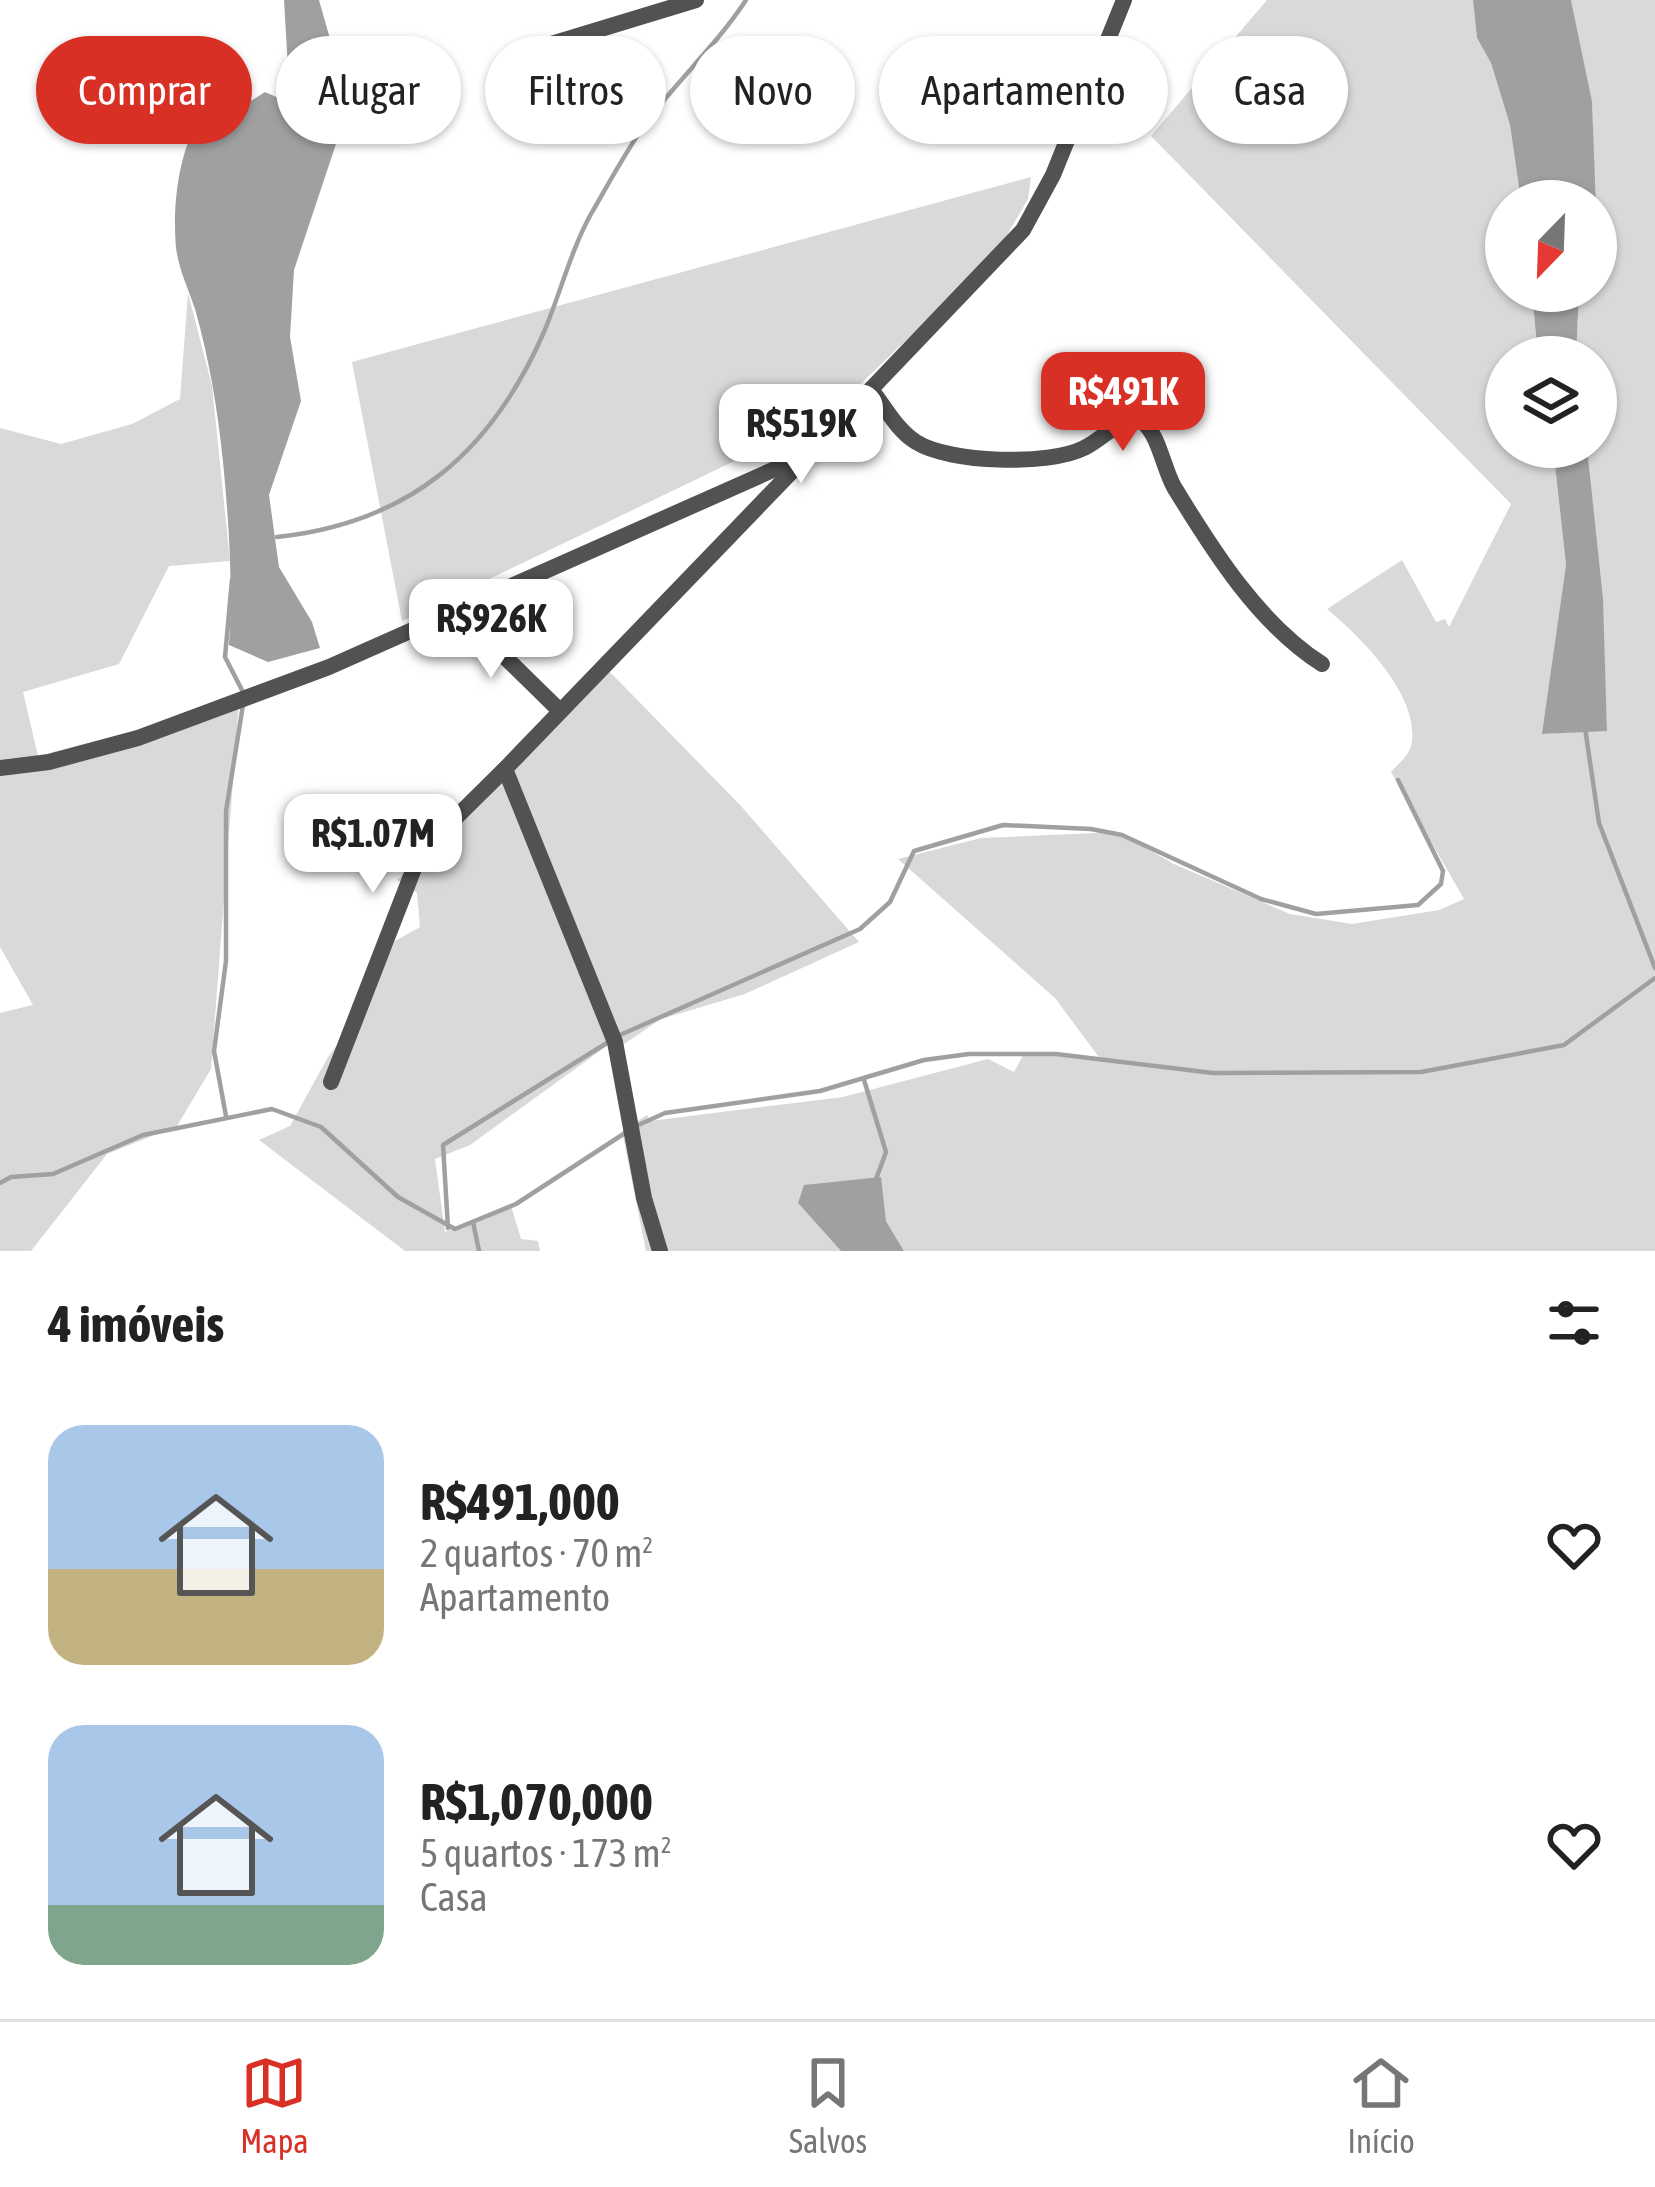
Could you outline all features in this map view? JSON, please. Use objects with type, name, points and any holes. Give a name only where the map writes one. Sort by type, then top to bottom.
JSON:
[{"type":"street","points":[[578,36],[696,0]]},
{"type":"street","points":[[331,1082],[420,853],[873,392],[1023,230],[1053,175],[1124,0]]},
{"type":"street","points":[[873,392],[908,436],[936,452],[956,455],[1068,455],[1121,424],[1142,421],[1173,485],[1236,578],[1281,635],[1322,664]]},
{"type":"street","points":[[0,768],[49,762],[138,738],[460,614],[809,454]]},
{"type":"street","points":[[460,614],[559,710]]},
{"type":"street","points":[[505,769],[615,1042],[644,1198],[660,1251]]},
{"type":"shaded area","points":[[284,0],[319,0],[329,36],[286,36]]},
{"type":"shaded area","points":[[1267,0],[1473,0],[1477,38],[1491,63],[1510,125],[1518,180],[1485,180],[1485,312],[1534,312],[1536,336],[1485,336],[1485,468],[1555,468],[1566,565],[1543,734],[1607,730],[1602,597],[1589,468],[1617,468],[1617,336],[1577,336],[1578,312],[1617,312],[1617,180],[1594,180],[1592,101],[1571,0],[1655,0],[1655,1251],[904,1251],[886,1221],[880,1177],[798,1203],[841,1251],[646,1251],[622,1131],[647,1115],[650,1121],[843,1097],[988,1059],[1014,1072],[1025,1052],[1101,1060],[1055,998],[898,859],[981,838],[1118,832],[1174,864],[1290,914],[1352,924],[1439,910],[1464,899],[1391,772],[1411,746],[1406,704],[1370,650],[1327,609],[1402,560],[1436,622],[1445,619],[1449,627],[1511,504],[1159,144],[1168,144],[1168,116],[1192,88],[1192,144],[1348,144],[1348,36],[1236,36]]},
{"type":"shaded area","points":[[1473,0],[1571,0],[1592,101],[1595,180],[1518,180],[1510,125],[1491,63],[1477,38]]},
{"type":"shaded area","points":[[265,92],[276,97],[276,144],[336,144],[294,270],[290,337],[301,401],[269,495],[279,567],[312,622],[320,648],[268,662],[229,645],[230,554],[221,443],[205,346],[177,256],[175,230],[188,144],[252,144],[252,100]]},
{"type":"shaded area","points":[[1031,177],[1028,199],[996,254],[826,417],[402,621],[352,362]]},
{"type":"shaded area","points":[[188,293],[212,386],[230,561],[169,566],[119,664],[23,692],[38,756],[239,703],[211,1069],[177,1126],[107,1154],[31,1251],[0,1251],[0,1013],[33,1005],[0,947],[0,428],[61,444],[132,424],[180,399]]},
{"type":"shaded area","points":[[1534,312],[1578,312],[1577,336],[1536,336]]},
{"type":"shaded area","points":[[1555,468],[1589,468],[1603,599],[1607,731],[1542,734],[1566,565]]},
{"type":"shaded area","points":[[607,669],[741,806],[859,942],[745,994],[661,1019],[615,1050],[611,1043],[470,1145],[435,1159],[445,1232],[511,1206],[521,1239],[538,1241],[540,1251],[405,1251],[259,1140],[290,1126],[328,1057],[366,1007],[395,941],[420,927],[417,893],[397,880]]},
{"type":"shaded area","points":[[881,1177],[886,1221],[904,1251],[841,1251],[798,1203],[804,1185]]},
{"type":"waterway","points":[[277,537],[324,529],[406,498],[471,446],[523,375],[584,228],[625,154],[746,0]]},
{"type":"waterway","points":[[232,580],[225,657],[244,694]]},
{"type":"waterway","points":[[226,1116],[214,1051],[226,961],[226,811],[243,705]]},
{"type":"waterway","points":[[1585,728],[1599,823],[1655,968]]},
{"type":"waterway","points":[[620,1035],[860,929],[890,902],[914,851],[1003,825],[1122,835],[1261,899],[1316,914],[1418,905],[1441,884],[1443,871],[1398,780]]},
{"type":"waterway","points":[[634,1127],[665,1113],[820,1091],[924,1060],[969,1054],[1056,1054],[1213,1073],[1421,1072],[1564,1045],[1655,978]]},
{"type":"waterway","points":[[448,1228],[443,1145],[610,1041]]},
{"type":"waterway","points":[[864,1080],[886,1152],[875,1182]]},
{"type":"waterway","points":[[0,1183],[11,1177],[53,1174],[143,1135],[272,1109],[321,1127],[398,1197],[455,1229],[516,1204],[625,1133]]},
{"type":"waterway","points":[[473,1222],[479,1251]]}]
